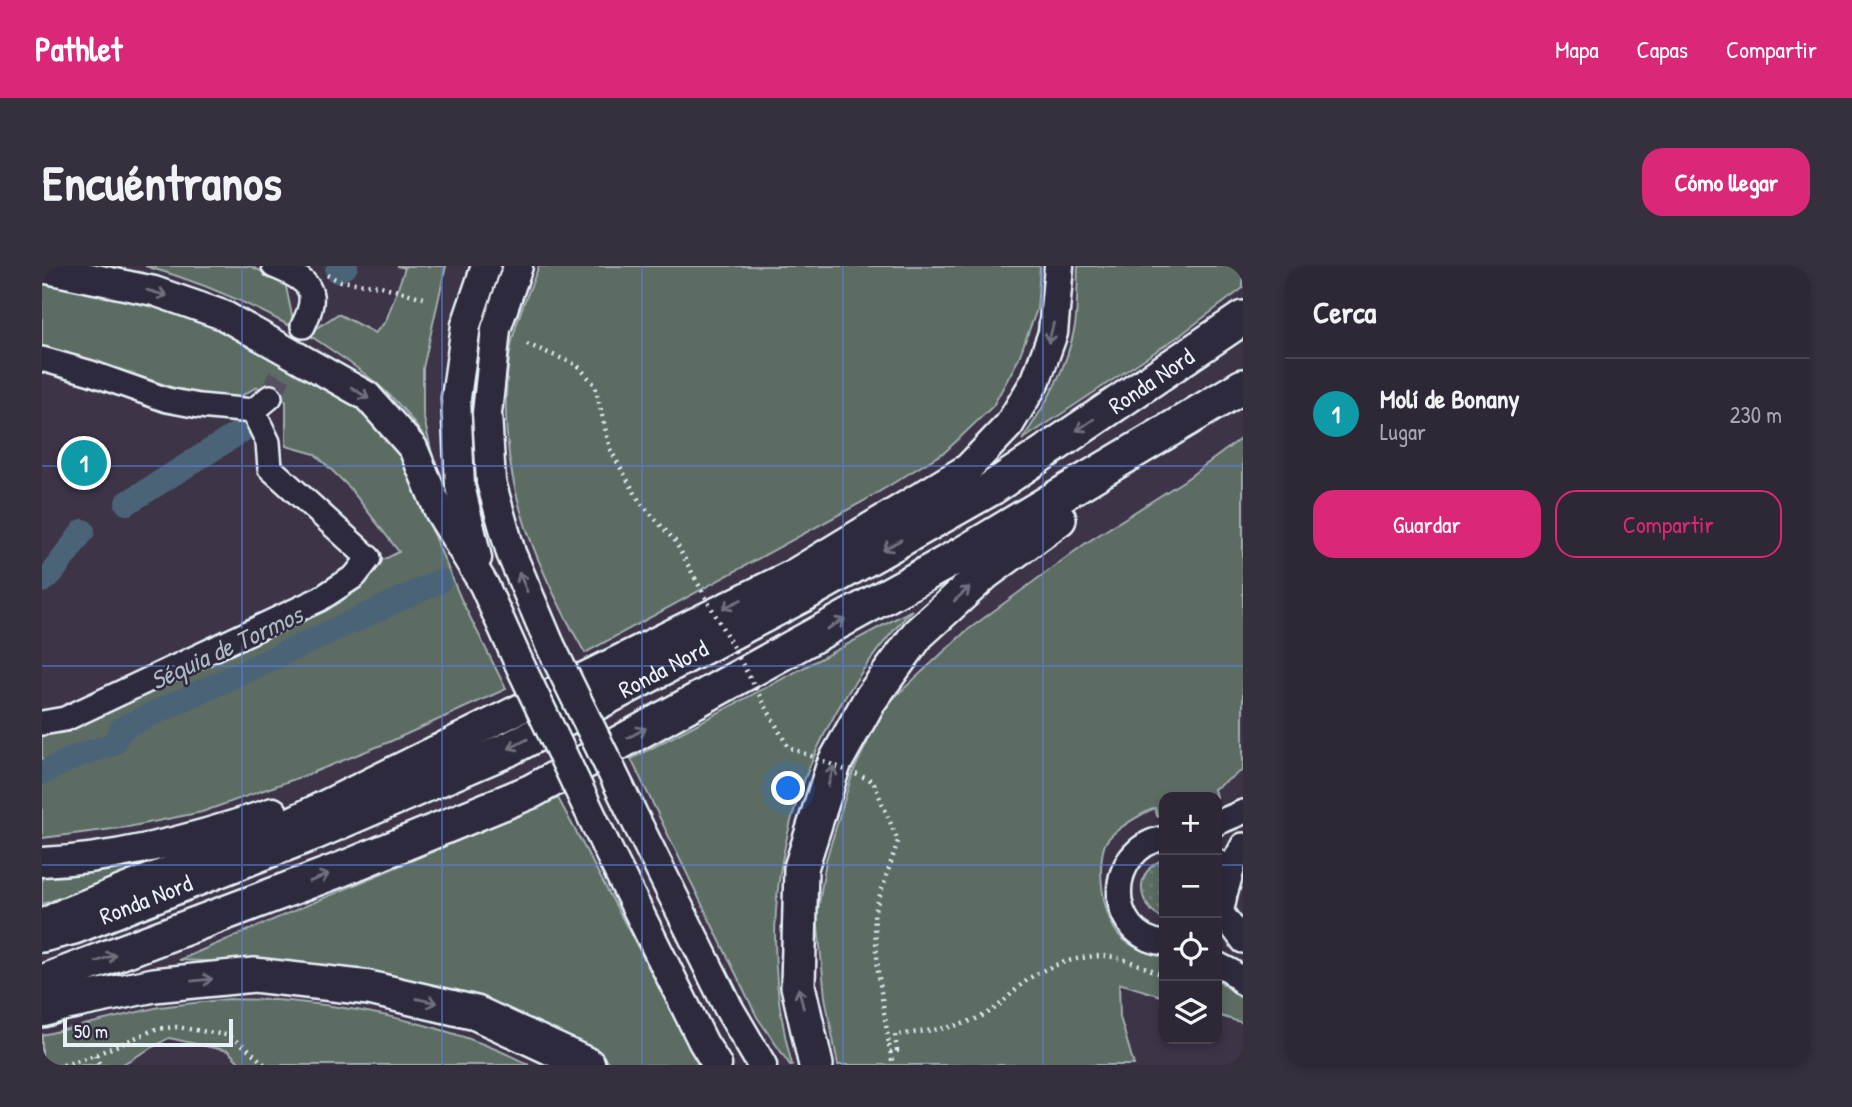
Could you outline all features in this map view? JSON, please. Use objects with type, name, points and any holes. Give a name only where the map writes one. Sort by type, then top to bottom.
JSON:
[{"type":"highway","name":"Ronda Nord","points":[[42,935],[74,927],[314,833],[509,749],[803,595],[992,488],[1243,318]]},
{"type":"highway","name":"Ronda Nord","points":[[42,982],[342,869],[532,791],[962,555],[1241,387]]},
{"type":"highway","points":[[817,1065],[798,986],[802,868],[834,764],[869,701],[918,634],[985,573],[1241,387]]},
{"type":"highway","points":[[42,1010],[154,985],[254,975],[369,988],[476,1013],[588,1065]]},
{"type":"main road","points":[[484,585],[460,486],[456,398],[466,325],[486,266]]},
{"type":"main road","points":[[518,266],[496,330],[487,413],[491,482],[511,553],[550,645],[639,827],[728,1007],[762,1065]]},
{"type":"main road","points":[[42,924],[278,828],[793,574],[968,468],[1009,425],[1036,380],[1053,333],[1059,266]]},
{"type":"main road","points":[[42,268],[154,291],[223,315],[367,396],[413,448],[439,512],[484,585],[605,844],[717,1065]]},
{"type":"main road","points":[[42,862],[78,861],[195,836],[270,813],[407,763]]},
{"type":"street","points":[[274,266],[286,271],[312,292],[312,307],[303,326]]},
{"type":"street","points":[[42,359],[167,400],[199,406],[261,404],[270,468],[369,558],[355,576],[320,599],[65,719],[42,723]]},
{"type":"street","points":[[1222,821],[1243,812]]},
{"type":"street","points":[[1159,839],[1144,845],[1131,856],[1122,872],[1118,889],[1121,907],[1129,923],[1142,935],[1159,941]]},
{"type":"street","points":[[1222,906],[1243,845]]},
{"type":"street","points":[[1222,873],[1222,899]]},
{"type":"street","points":[[1222,910],[1243,942]]},
{"type":"street","points":[[1222,966],[1243,983]]},
{"type":"path","points":[[318,271],[340,281],[381,286],[424,298]]},
{"type":"path","points":[[527,344],[577,365],[595,385],[610,449],[640,502],[675,541],[788,747],[873,781],[898,841],[874,914],[878,971],[893,1065]]},
{"type":"path","points":[[890,1052],[897,1051],[895,1035],[953,1026],[983,1016],[1000,1006],[1026,981],[1043,970],[1069,962],[1102,956],[1121,959],[1159,973]]},
{"type":"path","points":[[63,1065],[95,1055],[156,1029],[177,1027],[226,1035],[246,1047],[265,1065]]},
{"type":"path","points":[[95,1055],[100,1065]]},
{"type":"green space","points":[[145,266],[250,266],[285,282],[293,320],[290,326],[219,292]]},
{"type":"green space","points":[[397,266],[446,266],[423,368],[423,414],[432,454],[410,418],[381,387],[312,337],[317,328],[338,314],[375,333],[386,321],[405,268]]},
{"type":"green space","points":[[539,266],[1040,268],[1037,309],[1018,360],[993,406],[946,451],[864,501],[585,653],[548,583],[533,547],[512,476],[507,438],[506,399],[511,346],[521,311]]},
{"type":"green space","points":[[1078,266],[1243,266],[1243,288],[1179,336],[1022,440],[1047,399],[1067,357],[1076,319]]},
{"type":"green space","points":[[42,282],[119,291],[232,330],[312,376],[366,414],[410,464],[433,533],[461,599],[506,689],[389,742],[202,812],[128,827],[42,838],[42,728],[399,552],[349,487],[315,454],[286,446],[286,401],[257,387],[234,400],[220,403],[99,363],[42,356]]},
{"type":"green space","points":[[1243,437],[1243,770],[1214,789],[1215,792],[1159,792],[1159,817],[1155,808],[1121,827],[1106,842],[1101,879],[1111,921],[1124,940],[1159,955],[1159,995],[1119,983],[1120,1017],[1134,1065],[838,1065],[825,997],[817,916],[826,860],[853,772],[885,706],[965,632],[1086,543],[1185,480]]},
{"type":"green space","points":[[912,610],[871,659],[837,711],[810,765],[791,822],[779,880],[775,941],[779,1002],[790,1065],[757,1017],[631,759]]},
{"type":"green space","points":[[558,798],[701,1065],[614,1065],[567,1041],[298,965],[179,960]]},
{"type":"green space","points":[[167,858],[126,876],[42,904],[42,872]]},
{"type":"green space","points":[[1159,862],[1159,916],[1148,906],[1142,889],[1143,880],[1154,864]]},
{"type":"green space","points":[[1222,983],[1243,1000],[1243,1023],[1222,1017]]},
{"type":"green space","points":[[229,999],[327,1005],[386,1016],[476,1041],[529,1065],[242,1065],[228,1051],[169,1038],[121,1065],[42,1065],[42,1035],[159,1007]]},
{"type":"waterway","points":[[337,271],[346,266]]},
{"type":"waterway","points":[[127,503],[240,432]]},
{"type":"waterway","points":[[42,581],[53,572],[83,531]]},
{"type":"waterway","name":"Séquia de Tormos","points":[[42,773],[75,757],[113,744],[122,728],[440,581]]},
{"type":"tunnel","points":[[270,397],[303,326]]},
{"type":"place","name":"Molí de Bonany","points":[[84,463]]}]
